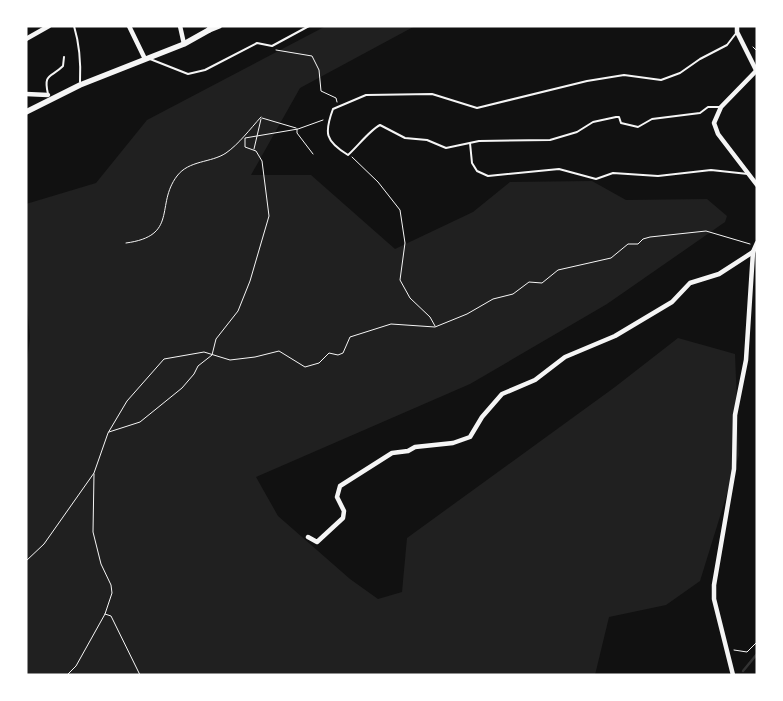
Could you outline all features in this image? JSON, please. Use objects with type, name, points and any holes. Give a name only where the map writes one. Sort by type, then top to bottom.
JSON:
[{"type":"street","points":[[26,39],[50,26]]},
{"type":"street","points":[[129,26],[147,59]]},
{"type":"street","points":[[180,26],[184,44]]},
{"type":"street","points":[[26,112],[49,98],[184,44],[210,28],[219,26]]},
{"type":"street","points":[[737,26],[737,32],[757,72],[721,107],[714,123],[718,134],[757,185]]},
{"type":"street","points":[[26,94],[49,98]]},
{"type":"street","points":[[734,675],[714,599],[714,585],[734,469],[735,415],[746,360],[753,252],[756,244]]},
{"type":"street","points":[[308,537],[317,542],[343,518],[344,511],[337,497],[340,486],[392,453],[408,451],[415,447],[453,443],[470,437],[482,418],[502,394],[535,380],[565,358],[615,336],[672,302],[690,284],[719,274],[753,252]]},
{"type":"lane","points":[[74,26],[79,40],[82,59],[80,85]]},
{"type":"lane","points":[[147,59],[188,74],[205,70],[257,43],[272,46],[309,26]]},
{"type":"lane","points":[[721,107],[708,107],[700,113],[652,119],[638,127],[621,123],[619,117],[608,118],[593,122],[577,132],[550,140],[479,141],[446,148],[427,140],[405,138],[380,126],[374,128],[359,147],[348,154],[330,141],[326,132],[329,118],[333,109],[338,104],[366,95],[432,94],[477,108],[587,81],[624,75],[661,80],[680,73],[700,58],[727,45],[737,32]]},
{"type":"lane","points":[[49,98],[46,84],[48,77],[62,66],[65,62],[64,57]]},
{"type":"lane","points":[[470,143],[472,163],[476,171],[488,176],[559,169],[596,179],[613,173],[658,176],[710,170],[748,174]]},
{"type":"path","points":[[272,46],[274,50],[283,53],[312,56],[319,70],[321,91],[336,98]]},
{"type":"path","points":[[261,117],[298,129]]},
{"type":"path","points":[[253,150],[258,136],[261,117]]},
{"type":"path","points":[[126,244],[146,240],[156,232],[174,182],[179,174],[194,164],[224,154],[261,117]]},
{"type":"path","points":[[108,433],[140,422],[182,388],[198,366],[212,355],[216,339],[234,318],[245,295],[269,216],[262,161],[259,154],[245,148],[245,138],[298,129],[329,118]]},
{"type":"path","points":[[298,129],[297,133],[313,154]]},
{"type":"path","points":[[348,154],[378,182],[400,210],[405,243],[400,280],[410,298],[430,317],[434,326]]},
{"type":"path","points":[[26,561],[44,544],[94,473],[108,433],[127,401],[164,359],[204,352],[230,360],[279,351],[305,367],[319,363],[329,352],[338,355],[343,353],[350,337],[366,330],[391,324],[434,326],[462,316],[493,299],[513,294],[529,282],[542,283],[558,270],[611,258],[628,244],[638,244],[643,239],[650,237],[706,230],[756,244]]},
{"type":"path","points":[[67,675],[76,666],[105,614],[113,589],[101,564],[93,532],[94,473]]},
{"type":"path","points":[[105,614],[111,616],[116,623],[140,675]]},
{"type":"path","points":[[728,649],[747,652],[757,642]]},
{"type":"shaded area","points":[[326,26],[415,26],[300,88],[251,175],[311,175],[395,249],[473,212],[510,182],[592,181],[626,200],[707,199],[727,216],[725,222],[607,304],[470,384],[256,477],[278,516],[350,579],[378,599],[402,592],[407,538],[615,387],[678,338],[735,354],[739,455],[700,581],[666,605],[609,617],[595,675],[26,675],[26,370],[30,337],[26,295],[26,204],[96,183],[147,120]]},
{"type":"waterway","points":[[743,671],[757,654]]}]
